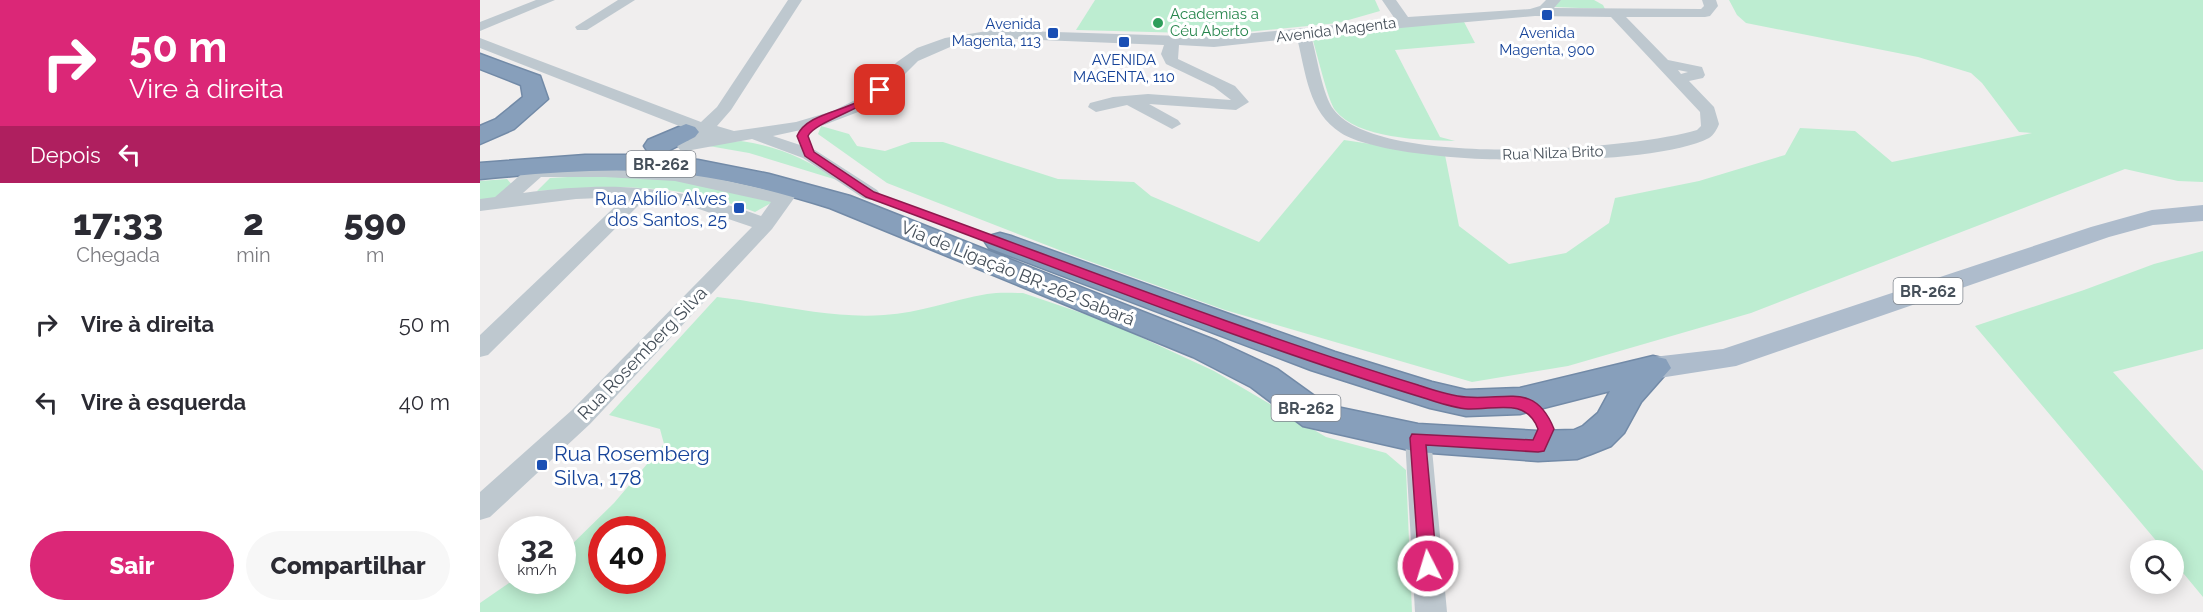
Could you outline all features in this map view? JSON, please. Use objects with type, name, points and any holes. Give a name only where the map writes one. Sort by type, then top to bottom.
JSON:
[{"type":"highway","points":[[480,61],[532,81],[536,99],[506,124],[480,136]]},
{"type":"highway","name":"Via de Ligação BR-262 Sabará","points":[[480,159],[607,146],[657,146],[690,132],[709,147],[751,155],[870,194],[1370,376],[1467,403],[1520,400]]},
{"type":"highway","points":[[690,132],[680,155],[734,167],[783,190]]},
{"type":"highway","name":"Via de Ligação BR-262 Sabará","points":[[480,171],[600,162],[649,163],[724,172],[783,190],[840,202],[1205,349],[1264,378],[1316,416],[1418,438],[1538,446]]},
{"type":"highway","name":"BR-262","points":[[1520,400],[1653,368]]},
{"type":"highway","name":"BR-262","points":[[1538,446],[1577,444],[1597,436],[1611,423],[1627,394],[1653,368]]},
{"type":"highway","points":[[1520,400],[1540,415],[1546,429],[1538,446]]},
{"type":"main road","name":"BR-262","points":[[1653,368],[1725,359],[2100,232],[2152,218],[2203,213]]},
{"type":"street","points":[[480,27],[548,0]]},
{"type":"street","points":[[582,27],[628,0]]},
{"type":"street","points":[[690,132],[723,110],[795,0]]},
{"type":"street","points":[[1389,0],[1404,22]]},
{"type":"street","points":[[1467,0],[1481,16]]},
{"type":"street","name":"Avenida Magenta","points":[[690,132],[747,136],[817,123],[860,104],[880,90],[917,54],[937,45],[993,34],[1173,41],[1240,41],[1404,22],[1530,12],[1545,9],[1554,0]]},
{"type":"street","points":[[1530,12],[1615,7],[1688,15],[1705,13],[1711,6],[1709,0]]},
{"type":"street","name":"Rua Nilza Brito","points":[[1303,34],[1327,112],[1347,129],[1369,139],[1466,153],[1499,155],[1634,149],[1703,134],[1710,128],[1712,121],[1708,111],[1615,7]]},
{"type":"street","points":[[1096,107],[1129,99],[1180,100],[1236,105],[1241,102],[1238,94],[1171,61],[1169,54],[1173,41]]},
{"type":"street","name":"Via de Ligação BR-262 Sabará","points":[[480,43],[690,132],[765,139],[809,154],[870,194]]},
{"type":"street","points":[[738,54],[761,52]]},
{"type":"street","points":[[1171,61],[1225,69]]},
{"type":"street","points":[[1129,99],[1172,124]]},
{"type":"street","points":[[809,154],[803,136],[805,131],[817,123]]},
{"type":"street","points":[[1466,153],[1483,163]]},
{"type":"street","name":"Via de Ligação BR-262 Sabará","points":[[480,176],[605,171],[675,175],[783,190]]},
{"type":"street","points":[[480,220],[534,173]]},
{"type":"street","name":"Rua Rosemberg Silva","points":[[480,509],[581,417],[765,225],[783,190]]},
{"type":"street","points":[[480,205],[603,192],[641,193],[671,196],[714,206],[765,225]]},
{"type":"street","points":[[480,349],[641,193]]},
{"type":"street","points":[[1418,438],[1431,612]]},
{"type":"green space","points":[[1095,0],[1375,0],[1380,11],[1338,23],[1227,34],[1076,30]]},
{"type":"green space","points":[[1559,0],[1594,0],[1603,5],[1605,9],[1554,7]]},
{"type":"green space","points":[[1729,0],[2203,0],[2203,182],[2178,181],[2125,169],[1751,313],[1568,366],[1472,382],[1225,310],[1072,255],[887,183],[818,134],[821,126],[849,134],[857,146],[885,151],[911,142],[943,142],[1058,179],[1134,182],[1151,196],[1259,242],[1344,140],[1445,155],[1459,226],[1509,264],[1566,253],[1609,223],[1615,198],[1699,181],[1785,155],[1800,128],[1855,131],[1892,162],[2032,133],[2019,132],[1982,83],[1971,73],[1918,57],[1746,23],[1737,15]]},
{"type":"green space","points":[[1463,20],[1475,43],[1395,50],[1440,137],[1455,141],[1425,140],[1374,132],[1345,120],[1335,110],[1311,34]]},
{"type":"green space","points":[[741,141],[791,154],[837,180],[749,153],[703,145]]},
{"type":"green space","points":[[603,175],[671,178],[773,202],[755,212],[700,196],[648,188],[537,191],[550,178]]},
{"type":"green space","points":[[507,179],[514,187],[495,198],[480,201],[480,181]]},
{"type":"green space","points":[[2203,251],[2203,349],[2113,372],[2203,471],[2203,597],[2184,574],[2184,540],[2156,540],[1975,326],[2154,264]]},
{"type":"green space","points":[[1023,293],[1108,322],[1214,371],[1326,437],[1386,453],[1406,470],[1412,612],[480,612],[480,603],[498,591],[498,594],[576,594],[576,540],[588,528],[588,594],[666,594],[666,516],[601,516],[664,444],[660,429],[609,415],[717,297],[821,313],[863,316],[910,312],[987,294]]},
{"type":"place","name":"Avenida Magenta, 900","points":[[1547,15]]},
{"type":"place","name":"Academias a Céu Aberto","points":[[1158,23]]},
{"type":"place","name":"Avenida Magenta, 113","points":[[1053,33]]},
{"type":"place","name":"AVENIDA MAGENTA, 110","points":[[1124,42]]},
{"type":"place","name":"Rua Abílio Alves dos Santos, 25","points":[[739,208]]},
{"type":"place","name":"Rua Rosemberg Silva, 178","points":[[542,465]]},
{"type":"route","points":[[880,90],[860,104],[817,123],[805,131],[803,136],[809,154],[870,194],[1323,361],[1431,395],[1467,403],[1520,400],[1540,415],[1546,429],[1538,446],[1418,438],[1428,566]]}]
